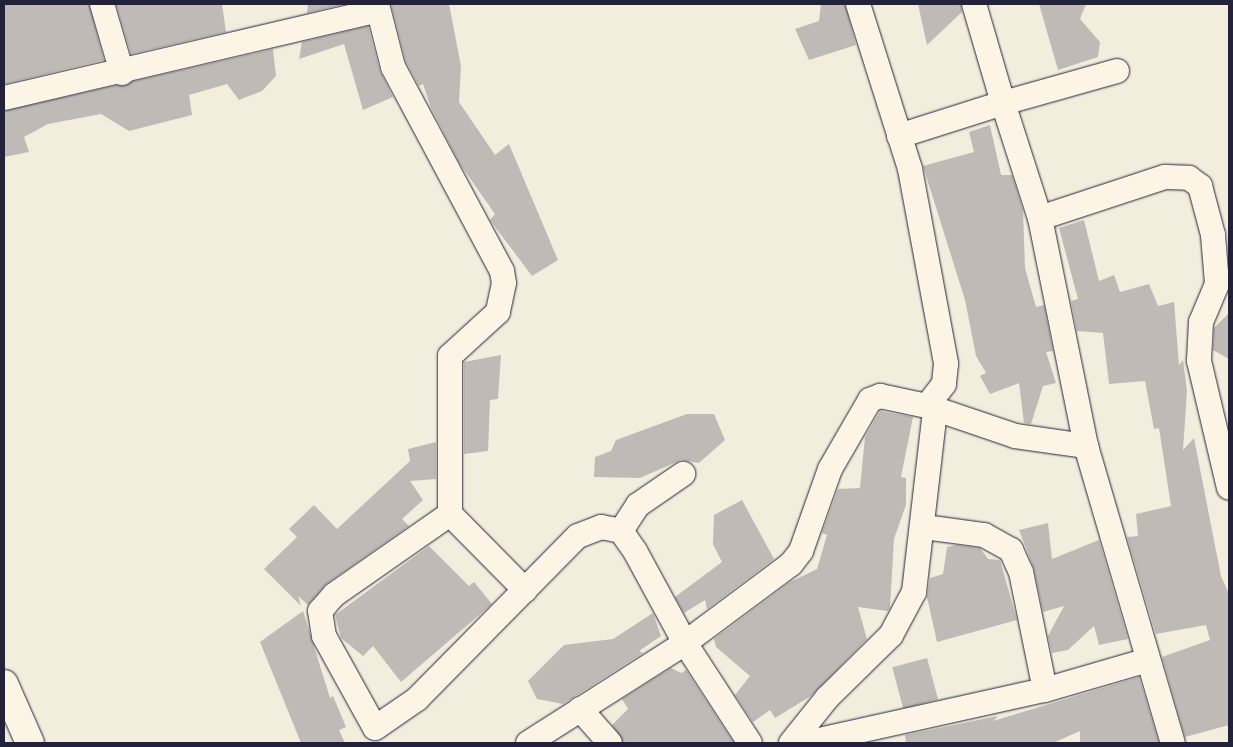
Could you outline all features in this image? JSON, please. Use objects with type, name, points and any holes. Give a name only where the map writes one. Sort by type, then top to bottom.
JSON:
[{"type":"street","points":[[102,4],[122,73]]},
{"type":"street","points":[[791,743],[828,698],[891,635],[914,592],[924,527],[931,409],[944,384],[946,364],[910,169],[858,4]]},
{"type":"street","points":[[974,4],[1040,218],[1086,446],[1173,743]]},
{"type":"street","points":[[4,98],[122,73],[377,7],[393,67],[504,283],[498,312],[450,356],[450,514],[525,590]]},
{"type":"street","points":[[899,136],[1004,103],[1117,71]]},
{"type":"street","points":[[1040,218],[1165,176],[1189,178],[1200,186],[1214,234],[1217,284],[1202,322],[1199,361],[1224,452],[1229,488]]},
{"type":"street","points":[[528,743],[685,643],[776,578],[801,551],[830,470],[863,407],[880,396],[931,409],[1015,436],[1086,446]]},
{"type":"street","points":[[621,531],[638,505],[683,474]]},
{"type":"street","points":[[450,514],[334,595],[320,611],[324,636],[375,728],[417,699],[578,536],[601,527],[621,531],[685,643],[750,743]]},
{"type":"street","points":[[924,527],[984,535],[1011,550],[1021,572],[1045,690]]},
{"type":"street","points":[[805,743],[1045,690],[1148,660]]},
{"type":"street","points":[[4,684],[30,743]]},
{"type":"street","points":[[580,709],[610,743]]},
{"type":"building","points":[[4,4],[89,4],[104,60],[4,84]]},
{"type":"building","points":[[116,4],[222,4],[226,32],[131,54]]},
{"type":"building","points":[[308,4],[345,4],[307,13]]},
{"type":"building","points":[[391,4],[449,4],[461,66],[459,102],[495,155],[509,144],[558,260],[532,276],[490,220],[495,214],[460,164],[431,108],[423,84],[419,86],[406,62]]},
{"type":"building","points":[[821,4],[845,4],[856,45],[809,60],[795,29],[819,21]]},
{"type":"building","points":[[918,4],[961,4],[962,12],[927,45]]},
{"type":"building","points":[[1039,4],[1086,4],[1080,19],[1100,42],[1098,57],[1058,70]]},
{"type":"building","points":[[368,26],[380,71],[393,97],[363,110],[344,44],[299,59],[302,42]]},
{"type":"building","points":[[273,49],[276,76],[262,91],[239,100],[227,84],[189,95],[192,115],[129,131],[101,114],[48,124],[24,137],[29,152],[4,157],[4,111]]},
{"type":"building","points":[[990,125],[1001,175],[1012,175],[1023,210],[1025,268],[1036,307],[1044,305],[1053,351],[1046,352],[1056,383],[1043,386],[1031,424],[1024,423],[1019,383],[990,394],[980,376],[986,373],[976,356],[965,300],[923,166],[974,152],[969,132]]},
{"type":"building","points":[[1084,220],[1099,281],[1114,275],[1120,292],[1149,284],[1158,306],[1174,302],[1179,365],[1183,360],[1187,391],[1183,450],[1194,438],[1221,576],[1229,594],[1229,725],[1185,737],[1162,657],[1210,640],[1206,625],[1156,634],[1127,537],[1138,536],[1136,514],[1171,506],[1159,428],[1154,429],[1145,381],[1109,384],[1103,333],[1077,331],[1071,301],[1078,299],[1059,228]]},
{"type":"building","points":[[1229,313],[1229,359],[1213,350],[1214,328]]},
{"type":"building","points":[[501,355],[498,399],[490,400],[488,451],[464,454],[464,362]]},
{"type":"building","points":[[880,411],[913,417],[901,477],[906,478],[906,505],[894,539],[890,608],[888,611],[858,607],[867,639],[811,696],[775,718],[770,710],[753,722],[735,695],[750,676],[716,647],[714,639],[790,582],[817,569],[827,535],[822,533],[838,489],[860,488],[865,437]]},
{"type":"building","points":[[687,414],[714,414],[725,440],[699,463],[681,460],[640,478],[594,477],[595,457],[611,451],[616,440]]},
{"type":"building","points":[[436,442],[436,479],[410,481],[423,500],[402,519],[409,526],[326,584],[308,605],[298,596],[301,606],[264,569],[297,537],[289,529],[314,505],[337,529],[410,461],[408,449]]},
{"type":"building","points":[[742,500],[774,559],[707,609],[705,600],[684,613],[675,597],[722,562],[713,544],[714,515]]},
{"type":"building","points":[[1048,523],[1052,559],[1099,540],[1128,639],[1099,645],[1094,626],[1068,650],[1052,653],[1048,636],[1064,606],[1043,612],[1034,569],[1019,530]]},
{"type":"building","points":[[956,545],[980,548],[988,559],[1000,560],[1017,620],[937,642],[927,597],[930,578],[943,574],[947,547]]},
{"type":"building","points":[[429,546],[469,586],[474,582],[492,604],[401,682],[373,646],[363,656],[341,638],[335,615]]},
{"type":"building","points":[[303,611],[330,698],[333,696],[346,727],[339,730],[345,743],[301,743],[260,642]]},
{"type":"building","points":[[653,613],[661,636],[639,651],[643,653],[563,704],[537,699],[528,681],[564,645],[613,639]]},
{"type":"building","points":[[927,658],[938,700],[903,709],[892,667]]},
{"type":"building","points":[[671,668],[681,673],[686,670],[734,743],[623,743],[612,725],[628,709],[622,699]]},
{"type":"building","points":[[1139,677],[1159,743],[1080,743],[1080,731],[1053,743],[906,743],[905,735],[998,716],[993,721]]}]
